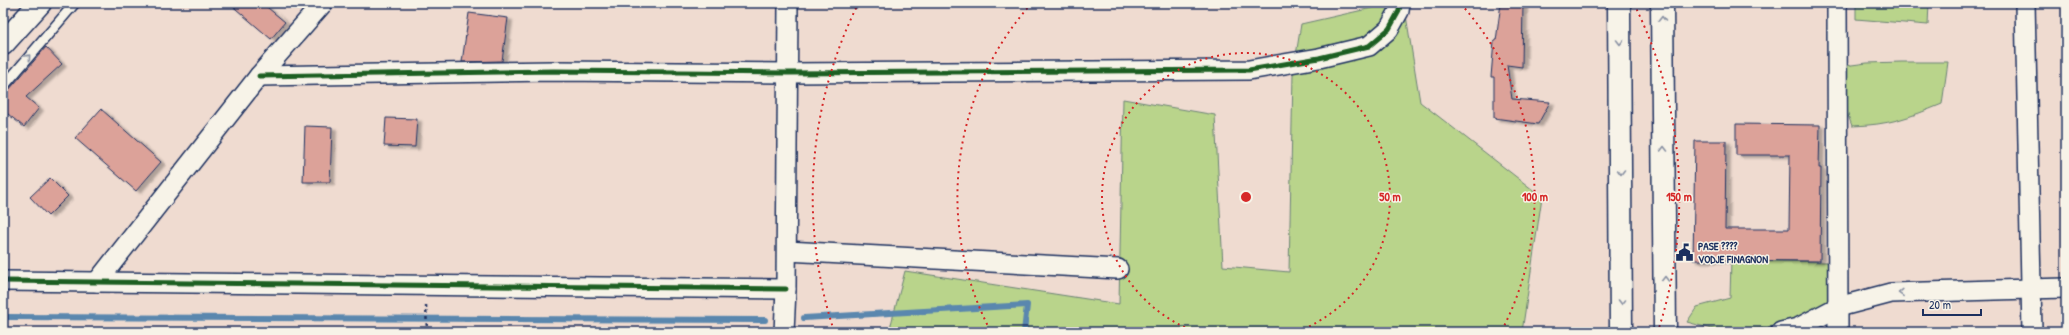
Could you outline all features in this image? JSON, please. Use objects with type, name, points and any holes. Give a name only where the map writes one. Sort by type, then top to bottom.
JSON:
[{"type":"main road","points":[[3,44],[40,3]]},
{"type":"main road","points":[[1619,3],[1621,332]]},
{"type":"main road","points":[[1662,3],[1665,332]]},
{"type":"street","points":[[97,282],[259,76],[323,3]]},
{"type":"street","points":[[784,332],[787,251],[788,3]]},
{"type":"street","points":[[259,76],[554,71],[788,73],[1249,70],[1319,58],[1369,46],[1389,29],[1399,11],[1400,3]]},
{"type":"street","points":[[1837,3],[1838,332]]},
{"type":"street","points":[[2025,3],[2032,332]]},
{"type":"street","points":[[787,251],[1118,268]]},
{"type":"street","points":[[3,280],[786,289]]},
{"type":"street","points":[[1781,332],[1798,328],[1838,307],[1891,293],[2066,288]]},
{"type":"lane","points":[[3,87],[75,3]]},
{"type":"path","points":[[426,304],[427,332]]},
{"type":"green space","points":[[1394,3],[1404,3],[1420,102],[1542,197],[1522,332],[889,332],[905,271],[1119,304],[1123,99],[1215,115],[1223,266],[1289,272],[1293,74],[1301,24]]},
{"type":"green space","points":[[1856,3],[1929,3],[1928,25],[1856,19]]},
{"type":"green space","points":[[1948,62],[1942,104],[1898,120],[1877,124],[1852,126],[1835,80],[1844,66],[1867,63]]},
{"type":"green space","points":[[1731,260],[1827,262],[1841,284],[1829,311],[1805,324],[1723,332],[1687,322],[1697,307],[1730,298]]},
{"type":"building","points":[[229,3],[262,3],[285,22],[271,39]]},
{"type":"building","points":[[1501,3],[1523,3],[1522,67],[1507,65],[1512,99],[1550,102],[1538,124],[1494,118],[1494,77],[1491,77],[1494,41],[1496,41]]},
{"type":"building","points":[[469,13],[508,18],[502,61],[462,62]]},
{"type":"building","points":[[46,47],[62,64],[26,97],[39,108],[24,127],[3,110],[3,93],[8,91]]},
{"type":"building","points":[[101,109],[161,162],[136,191],[75,138]]},
{"type":"building","points":[[386,118],[417,119],[415,147],[384,146]]},
{"type":"building","points":[[1736,124],[1820,125],[1820,261],[1693,260],[1695,141],[1726,141],[1725,229],[1789,229],[1790,155],[1736,155]]},
{"type":"building","points":[[305,126],[332,127],[330,182],[303,182]]},
{"type":"building","points":[[50,178],[68,196],[48,216],[30,197]]},
{"type":"waterway","points":[[804,318],[1027,305],[1024,332]]},
{"type":"waterway","points":[[3,317],[765,320]]},
{"type":"cycle path","points":[[259,76],[554,71],[788,73],[1249,70],[1319,58],[1369,46],[1389,29],[1399,11],[1400,3]]},
{"type":"cycle path","points":[[3,281],[786,289]]},
{"type":"place","name":"PASE ???? VODJE FINAGNON","points":[[1685,252]]}]
